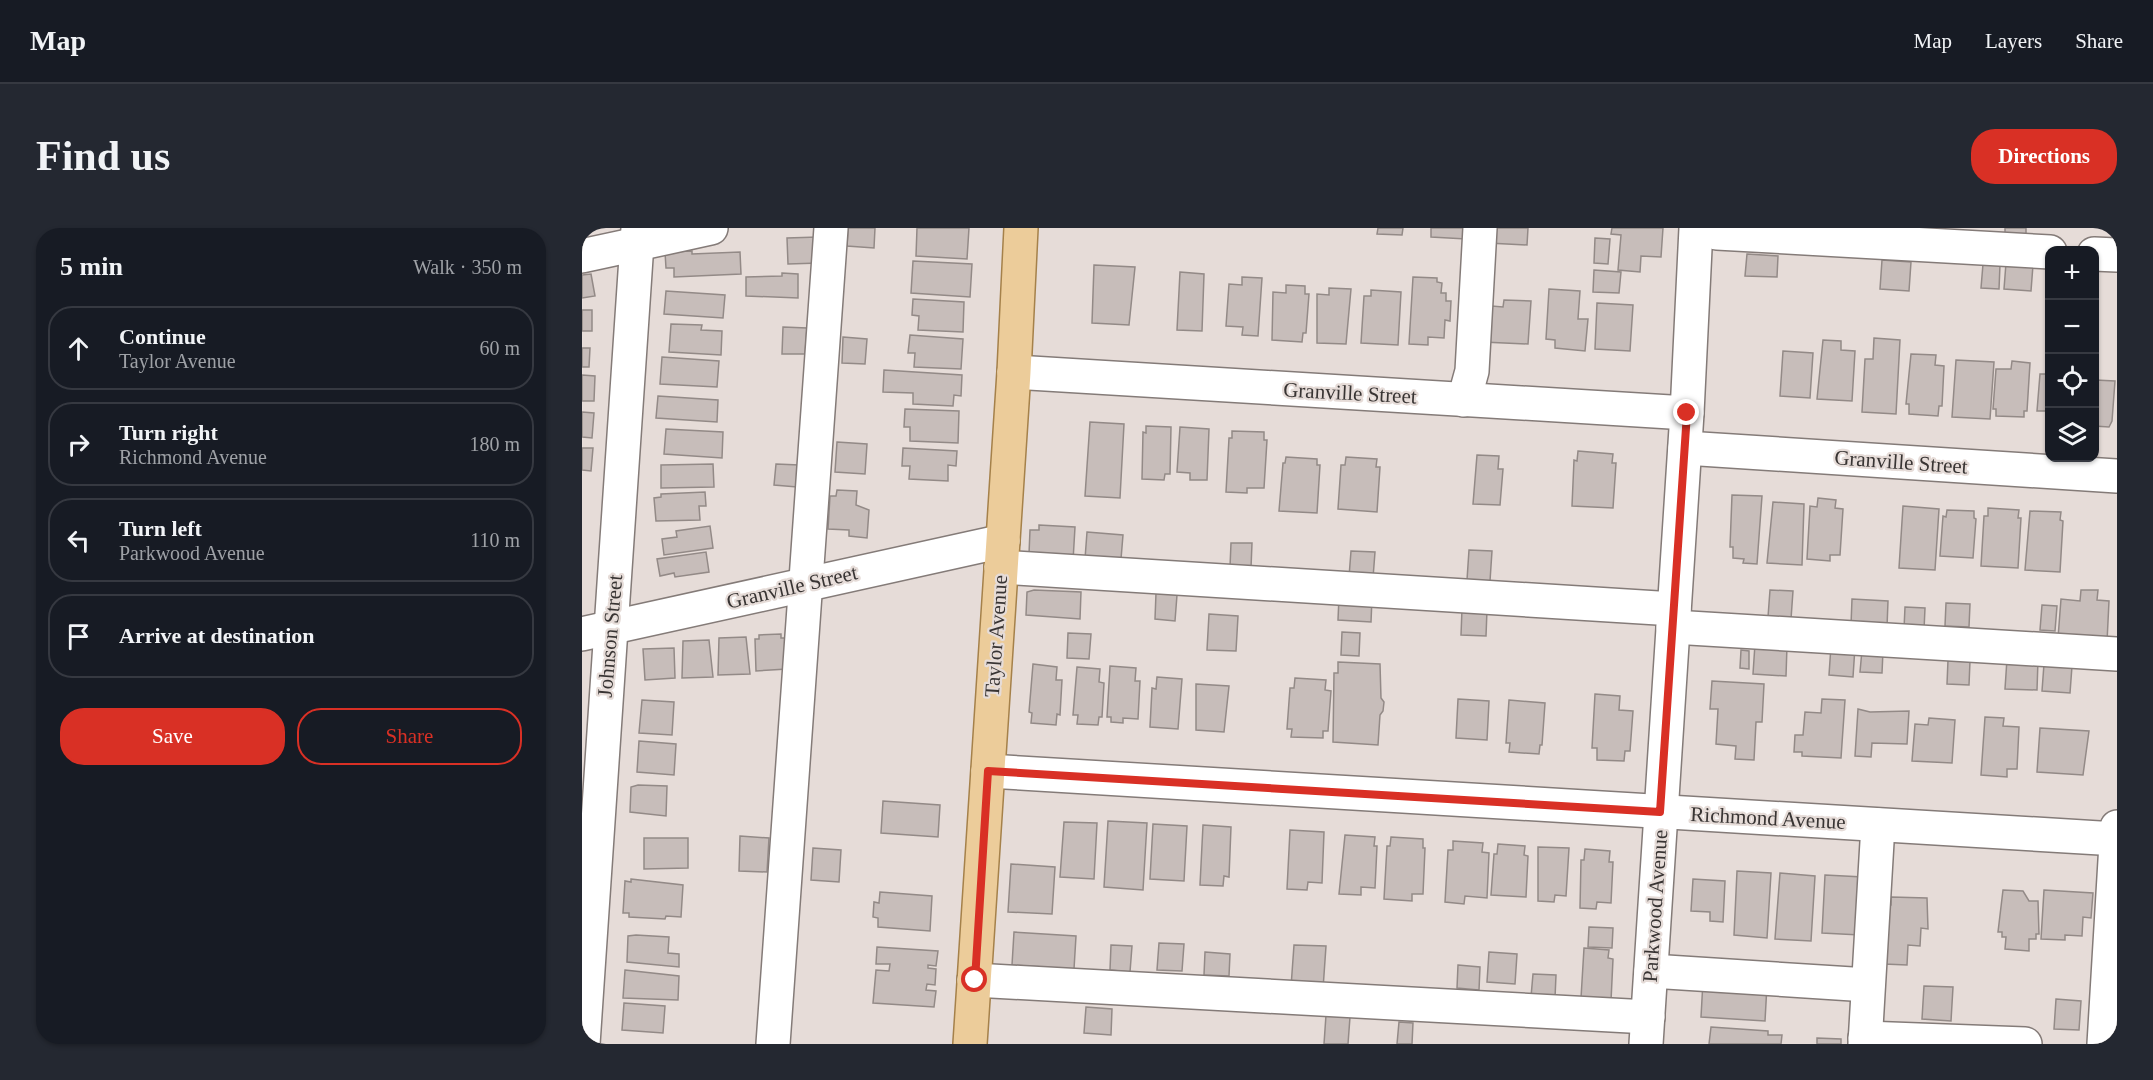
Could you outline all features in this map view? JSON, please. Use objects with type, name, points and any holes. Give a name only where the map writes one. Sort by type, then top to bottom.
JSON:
[{"type":"main road","name":"Taylor Avenue","points":[[970,1044],[1014,372],[1021,228]]},
{"type":"street","points":[[582,256],[638,236],[711,228]]},
{"type":"street","points":[[773,1044],[831,228]]},
{"type":"street","points":[[1464,400],[1472,371],[1480,228]]},
{"type":"street","name":"Parkwood Avenue","points":[[1647,1031],[1685,448],[1696,228]]},
{"type":"street","points":[[1710,228],[1717,233],[2045,252]]},
{"type":"street","name":"Johnson Street","points":[[584,1044],[597,631],[638,236]]},
{"type":"street","points":[[2099,254],[2117,255]]},
{"type":"street","name":"Granville Street","points":[[1014,372],[1687,413]]},
{"type":"street","name":"Granville Street","points":[[1685,448],[2117,476]]},
{"type":"street","name":"Granville Street","points":[[597,631],[806,584],[1002,554],[1674,618],[2117,654]]},
{"type":"street","name":"Richmond Avenue","points":[[988,771],[1878,825],[2117,835]]},
{"type":"street","points":[[1878,825],[1865,1041],[2025,1044]]},
{"type":"street","points":[[2104,1044],[2117,835]]},
{"type":"street","points":[[1651,971],[1868,986]]},
{"type":"street","points":[[975,980],[1647,1031]]},
{"type":"building","points":[[848,228],[875,228],[874,248],[847,246]]},
{"type":"building","points":[[917,228],[969,228],[967,259],[916,256]]},
{"type":"building","points":[[1378,228],[1403,228],[1402,235],[1377,234]]},
{"type":"building","points":[[1431,228],[1467,228],[1466,239],[1431,237]]},
{"type":"building","points":[[1489,228],[1528,228],[1527,245],[1488,243]]},
{"type":"building","points":[[1612,228],[1663,228],[1661,257],[1641,256],[1640,272],[1618,270],[1621,235],[1611,234]]},
{"type":"building","points":[[2005,228],[2026,228],[2026,236],[2005,235]]},
{"type":"building","points":[[818,237],[819,263],[788,264],[787,238]]},
{"type":"building","points":[[1595,238],[1610,239],[1608,264],[1594,263]]},
{"type":"building","points":[[692,251],[692,254],[740,252],[741,274],[674,277],[674,268],[666,268],[665,252]]},
{"type":"building","points":[[1747,254],[1778,256],[1777,277],[1745,276]]},
{"type":"building","points":[[1882,260],[1911,262],[1909,291],[1880,289]]},
{"type":"building","points":[[913,261],[972,264],[970,297],[911,293]]},
{"type":"building","points":[[2006,263],[2033,265],[2031,291],[2004,289]]},
{"type":"building","points":[[1983,264],[2000,265],[1999,289],[1981,288]]},
{"type":"building","points":[[1094,265],[1135,267],[1129,325],[1092,323]]},
{"type":"building","points":[[1594,270],[1621,272],[1619,293],[1593,292]]},
{"type":"building","points":[[1180,272],[1204,274],[1202,331],[1177,330]]},
{"type":"building","points":[[782,273],[798,274],[798,298],[746,296],[746,277],[782,276]]},
{"type":"building","points":[[591,274],[595,296],[582,298],[582,275]]},
{"type":"building","points":[[1242,277],[1262,278],[1258,336],[1242,335],[1243,327],[1226,326],[1229,284],[1242,285]]},
{"type":"building","points":[[1413,277],[1437,278],[1437,282],[1442,283],[1441,293],[1446,293],[1446,301],[1451,301],[1450,321],[1445,320],[1444,338],[1428,337],[1428,345],[1409,344]]},
{"type":"building","points":[[1286,285],[1305,286],[1305,294],[1309,294],[1306,333],[1303,333],[1302,342],[1272,340],[1273,292],[1286,293]]},
{"type":"building","points":[[1329,288],[1351,289],[1346,344],[1317,343],[1317,294],[1329,295]]},
{"type":"building","points":[[1549,289],[1580,291],[1578,319],[1588,319],[1585,351],[1555,348],[1555,340],[1546,339]]},
{"type":"building","points":[[1371,290],[1401,292],[1398,345],[1361,343],[1364,296],[1371,296]]},
{"type":"building","points":[[666,291],[725,295],[723,318],[664,314]]},
{"type":"building","points":[[913,299],[964,302],[963,332],[918,330],[919,316],[912,315]]},
{"type":"building","points":[[1504,300],[1531,301],[1528,344],[1483,342],[1492,306],[1503,307]]},
{"type":"building","points":[[1597,303],[1633,305],[1630,351],[1595,349]]},
{"type":"building","points":[[582,310],[592,310],[592,331],[582,331]]},
{"type":"building","points":[[671,324],[702,325],[701,330],[722,331],[721,355],[669,352]]},
{"type":"building","points":[[783,327],[807,328],[805,354],[782,354]]},
{"type":"building","points":[[910,335],[963,339],[961,369],[914,367],[915,353],[908,353]]},
{"type":"building","points":[[843,337],[867,339],[865,364],[842,363]]},
{"type":"building","points":[[1874,338],[1900,340],[1896,414],[1862,412],[1865,359],[1873,359]]},
{"type":"building","points":[[1823,340],[1841,341],[1841,350],[1855,351],[1852,401],[1817,399]]},
{"type":"building","points":[[582,348],[590,348],[589,367],[582,367]]},
{"type":"building","points":[[1783,351],[1813,353],[1810,398],[1780,396]]},
{"type":"building","points":[[1911,354],[1936,355],[1935,365],[1944,366],[1942,406],[1939,406],[1938,416],[1909,414],[1909,404],[1906,404]]},
{"type":"building","points":[[662,357],[719,361],[717,387],[660,384]]},
{"type":"building","points":[[1956,360],[1994,362],[1990,419],[1952,417]]},
{"type":"building","points":[[2012,361],[2030,363],[2027,411],[2024,411],[2024,417],[1996,416],[1996,409],[1993,409],[1996,369],[2011,369]]},
{"type":"building","points":[[884,370],[962,375],[961,396],[954,395],[953,406],[913,404],[913,393],[883,392]]},
{"type":"building","points":[[2040,374],[2045,374],[2045,411],[2037,411]]},
{"type":"building","points":[[582,375],[595,376],[594,401],[582,401]]},
{"type":"building","points":[[2099,380],[2115,381],[2112,421],[2109,427],[2099,426]]},
{"type":"building","points":[[658,396],[718,400],[717,422],[656,418]]},
{"type":"building","points":[[905,409],[959,411],[958,443],[910,441],[910,427],[904,427]]},
{"type":"building","points":[[582,412],[594,413],[592,438],[582,437]]},
{"type":"building","points":[[1090,422],[1124,424],[1120,498],[1085,496]]},
{"type":"building","points":[[1146,426],[1171,427],[1170,474],[1165,474],[1164,480],[1142,479],[1143,432],[1146,433]]},
{"type":"building","points":[[1180,427],[1209,429],[1207,480],[1190,480],[1190,473],[1177,472]]},
{"type":"building","points":[[666,429],[723,432],[722,458],[664,454]]},
{"type":"building","points":[[1232,431],[1264,432],[1264,440],[1267,440],[1264,488],[1247,488],[1247,493],[1226,492],[1229,438],[1232,438]]},
{"type":"building","points":[[837,442],[867,444],[865,474],[835,472]]},
{"type":"building","points":[[582,448],[593,448],[591,471],[582,470]]},
{"type":"building","points":[[903,448],[957,451],[956,466],[948,465],[948,481],[909,479],[910,466],[902,466]]},
{"type":"building","points":[[1578,451],[1613,454],[1612,463],[1616,463],[1613,508],[1572,506],[1574,460],[1577,461]]},
{"type":"building","points":[[1477,455],[1499,456],[1498,469],[1503,469],[1500,505],[1473,504]]},
{"type":"building","points":[[1286,457],[1317,459],[1317,465],[1320,465],[1317,513],[1279,511],[1283,463]]},
{"type":"building","points":[[1346,457],[1377,459],[1376,467],[1380,467],[1377,512],[1338,509],[1341,465],[1345,465]]},
{"type":"building","points":[[713,464],[714,487],[661,488],[661,465]]},
{"type":"building","points":[[776,464],[799,465],[797,487],[774,485]]},
{"type":"building","points":[[837,490],[857,491],[856,505],[869,510],[867,538],[849,536],[849,530],[828,529],[830,496],[836,496]]},
{"type":"building","points":[[705,492],[706,506],[699,506],[700,520],[656,521],[654,498],[661,497],[661,494]]},
{"type":"building","points":[[1732,495],[1762,496],[1757,564],[1743,563],[1744,559],[1733,558],[1733,547],[1730,547]]},
{"type":"building","points":[[1818,498],[1836,500],[1835,508],[1843,509],[1840,555],[1830,555],[1830,561],[1807,559],[1810,506],[1817,507]]},
{"type":"building","points":[[1773,502],[1804,504],[1802,565],[1767,563]]},
{"type":"building","points":[[1903,506],[1939,509],[1935,570],[1899,568]]},
{"type":"building","points":[[1988,508],[2019,510],[2018,518],[2021,518],[2018,568],[1981,566],[1984,516],[1988,516]]},
{"type":"building","points":[[1947,510],[1974,511],[1976,519],[1973,558],[1940,556],[1943,516],[1946,517]]},
{"type":"building","points":[[2030,511],[2061,512],[2060,520],[2063,521],[2060,572],[2025,570]]},
{"type":"building","points":[[1039,525],[1075,527],[1073,561],[1029,554],[1030,530],[1039,530]]},
{"type":"building","points":[[710,526],[713,548],[664,555],[662,539],[677,537],[676,531]]},
{"type":"building","points":[[1087,532],[1123,535],[1121,559],[1085,559]]},
{"type":"building","points":[[1231,543],[1252,543],[1251,568],[1230,567]]},
{"type":"building","points":[[1469,550],[1492,551],[1490,581],[1467,580]]},
{"type":"building","points":[[1351,551],[1375,552],[1373,578],[1349,577]]},
{"type":"building","points":[[706,552],[709,572],[675,577],[674,573],[660,576],[657,559]]},
{"type":"building","points":[[1034,590],[1081,592],[1080,619],[1026,615],[1027,592]]},
{"type":"building","points":[[1770,590],[1793,591],[1791,619],[1768,617]]},
{"type":"building","points":[[2081,590],[2098,590],[2097,600],[2109,601],[2107,642],[2058,638],[2061,599],[2080,601]]},
{"type":"building","points":[[1156,593],[1177,595],[1175,621],[1155,619]]},
{"type":"building","points":[[1339,597],[1372,598],[1371,622],[1338,620]]},
{"type":"building","points":[[1852,599],[1888,601],[1887,627],[1851,625]]},
{"type":"building","points":[[1946,603],[1970,604],[1969,627],[1945,626]]},
{"type":"building","points":[[2042,605],[2057,606],[2055,631],[2040,630]]},
{"type":"building","points":[[1905,607],[1925,608],[1924,630],[1904,629]]},
{"type":"building","points":[[1462,609],[1487,610],[1486,636],[1461,635]]},
{"type":"building","points":[[1209,614],[1238,616],[1236,651],[1207,650]]},
{"type":"building","points":[[1342,632],[1360,633],[1359,656],[1341,655]]},
{"type":"building","points":[[1068,633],[1091,634],[1089,659],[1067,658]]},
{"type":"building","points":[[781,634],[781,638],[785,638],[787,669],[756,671],[755,639],[759,639],[759,635]]},
{"type":"building","points":[[746,637],[750,674],[718,675],[719,638]]},
{"type":"building","points":[[709,640],[713,677],[682,678],[683,641]]},
{"type":"building","points":[[1755,644],[1787,646],[1786,676],[1753,674]]},
{"type":"building","points":[[1831,646],[1855,647],[1853,677],[1829,675]]},
{"type":"building","points":[[674,648],[675,678],[645,680],[643,649]]},
{"type":"building","points":[[1741,650],[1749,651],[1749,669],[1740,668]]},
{"type":"building","points":[[1862,650],[1883,651],[1882,673],[1860,672]]},
{"type":"building","points":[[2007,659],[2038,660],[2037,690],[2005,689]]},
{"type":"building","points":[[1948,660],[1970,661],[1969,685],[1947,684]]},
{"type":"building","points":[[1338,662],[1380,664],[1381,698],[1384,702],[1380,715],[1378,745],[1333,742],[1334,673],[1338,673]]},
{"type":"building","points":[[1033,664],[1057,667],[1056,680],[1062,680],[1060,715],[1057,714],[1056,725],[1031,723],[1032,713],[1029,712]]},
{"type":"building","points":[[2044,664],[2072,666],[2070,693],[2042,691]]},
{"type":"building","points":[[1110,666],[1136,668],[1135,681],[1140,681],[1138,719],[1123,718],[1123,723],[1111,722],[1111,717],[1107,717]]},
{"type":"building","points":[[1077,667],[1100,669],[1099,682],[1104,683],[1102,717],[1099,717],[1098,725],[1077,724],[1078,715],[1073,715]]},
{"type":"building","points":[[1157,677],[1182,679],[1178,729],[1150,727],[1152,688],[1156,689]]},
{"type":"building","points":[[1295,678],[1326,680],[1325,690],[1331,691],[1328,731],[1323,731],[1323,738],[1291,737],[1292,729],[1287,729],[1290,688],[1294,688]]},
{"type":"building","points":[[1712,681],[1764,684],[1762,722],[1756,722],[1754,760],[1735,759],[1736,746],[1716,744],[1718,709],[1710,709]]},
{"type":"building","points":[[1196,684],[1229,686],[1224,732],[1196,730]]},
{"type":"building","points":[[1595,694],[1620,696],[1619,710],[1633,711],[1630,751],[1625,751],[1624,761],[1597,760],[1597,748],[1592,748]]},
{"type":"building","points":[[1458,699],[1489,701],[1487,740],[1456,738]]},
{"type":"building","points":[[1822,699],[1845,700],[1841,758],[1802,756],[1802,752],[1794,752],[1795,735],[1803,735],[1805,712],[1821,713]]},
{"type":"building","points":[[642,700],[674,702],[672,735],[639,733]]},
{"type":"building","points":[[1509,700],[1545,703],[1542,745],[1540,745],[1539,754],[1509,752],[1510,743],[1506,743]]},
{"type":"building","points":[[1858,709],[1870,712],[1909,711],[1907,744],[1872,743],[1871,757],[1855,756]]},
{"type":"building","points":[[1985,717],[2004,718],[2003,726],[2019,727],[2017,769],[2007,769],[2007,777],[1981,775]]},
{"type":"building","points":[[1929,718],[1955,720],[1952,763],[1912,761],[1915,724],[1928,725]]},
{"type":"building","points":[[2040,728],[2089,731],[2083,775],[2037,772]]},
{"type":"building","points":[[639,741],[676,744],[674,775],[637,772]]},
{"type":"building","points":[[638,785],[667,786],[666,816],[630,812],[631,787]]},
{"type":"building","points":[[883,801],[940,805],[938,837],[881,833]]},
{"type":"building","points":[[1108,821],[1147,823],[1143,890],[1104,887]]},
{"type":"building","points":[[1064,822],[1097,823],[1094,879],[1060,877]]},
{"type":"building","points":[[1153,824],[1187,826],[1184,881],[1150,879]]},
{"type":"building","points":[[1203,825],[1231,827],[1229,877],[1224,876],[1223,886],[1200,885]]},
{"type":"building","points":[[1290,830],[1324,832],[1322,883],[1308,882],[1307,890],[1287,889]]},
{"type":"building","points":[[1345,835],[1375,837],[1374,846],[1377,846],[1375,888],[1361,887],[1361,895],[1339,894]]},
{"type":"building","points":[[740,836],[769,838],[767,872],[739,871]]},
{"type":"building","points":[[1391,837],[1423,839],[1423,848],[1425,848],[1423,894],[1412,894],[1412,901],[1384,899],[1387,846],[1390,846]]},
{"type":"building","points":[[644,838],[688,838],[688,868],[644,869]]},
{"type":"building","points":[[1453,841],[1483,843],[1482,852],[1489,853],[1487,898],[1465,896],[1464,904],[1445,902],[1448,850],[1453,850]]},
{"type":"building","points":[[1498,844],[1525,846],[1524,855],[1528,856],[1526,897],[1491,895],[1494,854],[1497,854]]},
{"type":"building","points":[[1538,847],[1569,848],[1566,896],[1555,895],[1554,902],[1538,901]]},
{"type":"building","points":[[813,848],[841,850],[839,882],[811,880]]},
{"type":"building","points":[[1585,849],[1610,851],[1609,862],[1613,862],[1611,903],[1597,902],[1596,909],[1580,908],[1581,860],[1584,860]]},
{"type":"building","points":[[1011,864],[1055,867],[1052,914],[1008,912]]},
{"type":"building","points":[[1737,871],[1771,873],[1767,938],[1734,935]]},
{"type":"building","points":[[1780,873],[1815,876],[1811,941],[1775,939]]},
{"type":"building","points":[[1825,875],[1863,877],[1860,935],[1822,933]]},
{"type":"building","points":[[631,879],[683,885],[681,917],[666,916],[665,919],[629,917],[629,913],[623,913],[625,881],[631,882]]},
{"type":"building","points":[[1693,879],[1725,881],[1723,922],[1710,921],[1710,912],[1691,911]]},
{"type":"building","points":[[2003,890],[2023,891],[2029,901],[2038,901],[2039,934],[2036,934],[2036,939],[2029,939],[2029,951],[2005,949],[2006,937],[2002,937],[2002,932],[1998,932]]},
{"type":"building","points":[[2044,890],[2093,893],[2091,918],[2083,917],[2082,936],[2065,935],[2065,940],[2041,939]]},
{"type":"building","points":[[880,892],[932,896],[930,931],[878,927],[878,918],[873,917],[874,902],[879,903]]},
{"type":"building","points":[[1891,897],[1927,898],[1928,929],[1921,928],[1920,946],[1908,945],[1907,965],[1884,964],[1888,905],[1891,905]]},
{"type":"building","points":[[1589,927],[1613,928],[1612,948],[1588,947]]},
{"type":"building","points":[[1014,932],[1076,936],[1074,969],[1012,965]]},
{"type":"building","points":[[628,936],[669,937],[668,953],[679,954],[679,967],[627,962]]},
{"type":"building","points":[[1159,943],[1184,944],[1182,971],[1157,970]]},
{"type":"building","points":[[1111,945],[1132,946],[1130,972],[1110,970]]},
{"type":"building","points":[[1294,945],[1326,946],[1323,989],[1291,987]]},
{"type":"building","points":[[877,947],[938,951],[936,966],[928,965],[928,968],[936,969],[935,985],[927,984],[926,990],[936,991],[934,1007],[873,1003],[876,970],[889,971],[890,964],[876,964]]},
{"type":"building","points":[[1584,948],[1609,950],[1608,958],[1613,959],[1611,1001],[1581,998]]},
{"type":"building","points":[[1205,952],[1230,954],[1229,976],[1204,975]]},
{"type":"building","points":[[1489,952],[1517,954],[1515,984],[1487,982]]},
{"type":"building","points":[[1458,965],[1480,967],[1479,990],[1457,988]]},
{"type":"building","points":[[625,970],[679,976],[678,1000],[623,998]]},
{"type":"building","points":[[1533,974],[1556,975],[1555,998],[1531,997]]},
{"type":"building","points":[[1703,981],[1767,985],[1765,1021],[1701,1017]]},
{"type":"building","points":[[1924,986],[1953,987],[1951,1021],[1922,1019]]},
{"type":"building","points":[[2056,999],[2081,1001],[2079,1030],[2054,1029]]},
{"type":"building","points":[[624,1003],[665,1006],[663,1033],[622,1030]]},
{"type":"building","points":[[1086,1007],[1112,1009],[1111,1035],[1084,1033]]},
{"type":"building","points":[[1326,1015],[1350,1017],[1348,1044],[1324,1044]]},
{"type":"building","points":[[1399,1022],[1413,1023],[1412,1044],[1397,1044]]},
{"type":"building","points":[[1711,1027],[1768,1031],[1768,1035],[1782,1035],[1781,1044],[1709,1044]]},
{"type":"building","points":[[1817,1038],[1841,1039],[1841,1044],[1817,1044]]},
{"type":"route","points":[[975,980],[988,771],[1660,812],[1687,413]]}]
